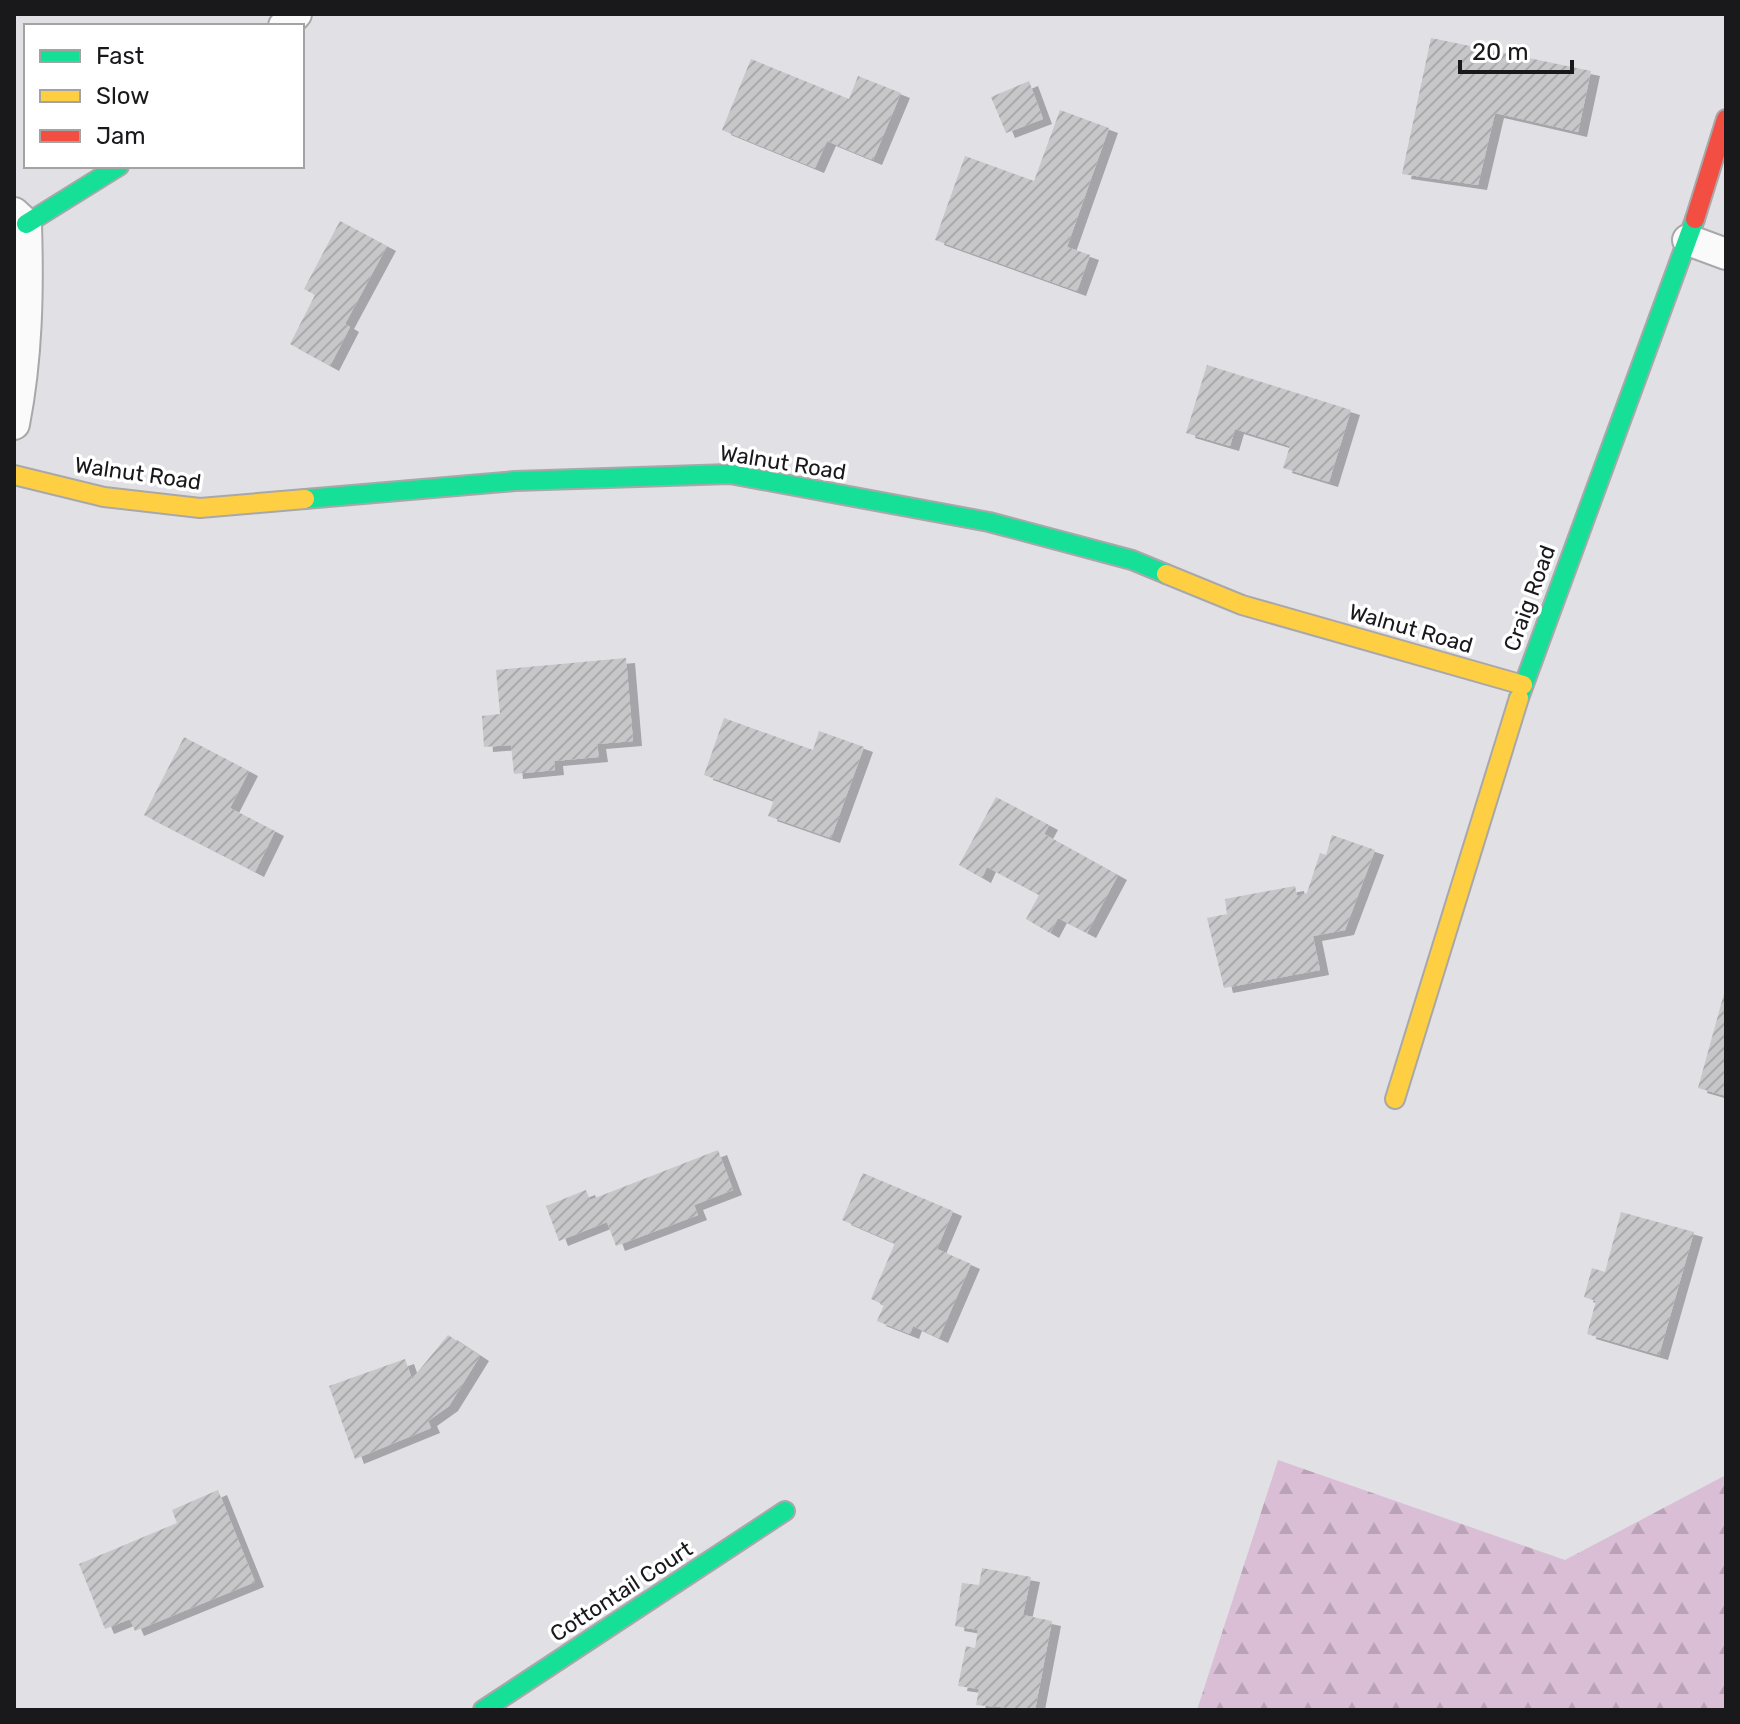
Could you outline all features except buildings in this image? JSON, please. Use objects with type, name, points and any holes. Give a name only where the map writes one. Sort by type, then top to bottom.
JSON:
[{"type":"street","name":"Craig Road","points":[[1395,1099],[1523,685],[1688,240],[1726,119]]},
{"type":"street","points":[[14,424],[22,384],[29,302],[20,218],[115,168]]},
{"type":"street","points":[[1688,240],[1726,254]]},
{"type":"street","name":"Walnut Road","points":[[14,475],[104,497],[200,508],[515,481],[730,474],[989,522],[1036,534],[1132,560],[1242,605],[1523,685]]},
{"type":"street","name":"Cottontail Court","points":[[483,1710],[785,1511]]},
{"type":"green space","points":[[1278,1460],[1565,1560],[1726,1475],[1726,1710],[1197,1710]]},
{"type":"traffic: fast","points":[[26,224],[116,168]]},
{"type":"traffic: fast","points":[[1519,698],[1695,219]]},
{"type":"traffic: fast","points":[[305,499],[515,481],[730,474],[989,522],[1132,560],[1166,574]]},
{"type":"traffic: fast","points":[[483,1710],[785,1511]]},
{"type":"traffic: slow","points":[[14,475],[104,497],[200,508],[305,499]]},
{"type":"traffic: slow","points":[[1166,574],[1242,605],[1523,685]]},
{"type":"traffic: slow","points":[[1395,1099],[1519,698]]},
{"type":"traffic: jam","points":[[1695,219],[1726,119]]}]
